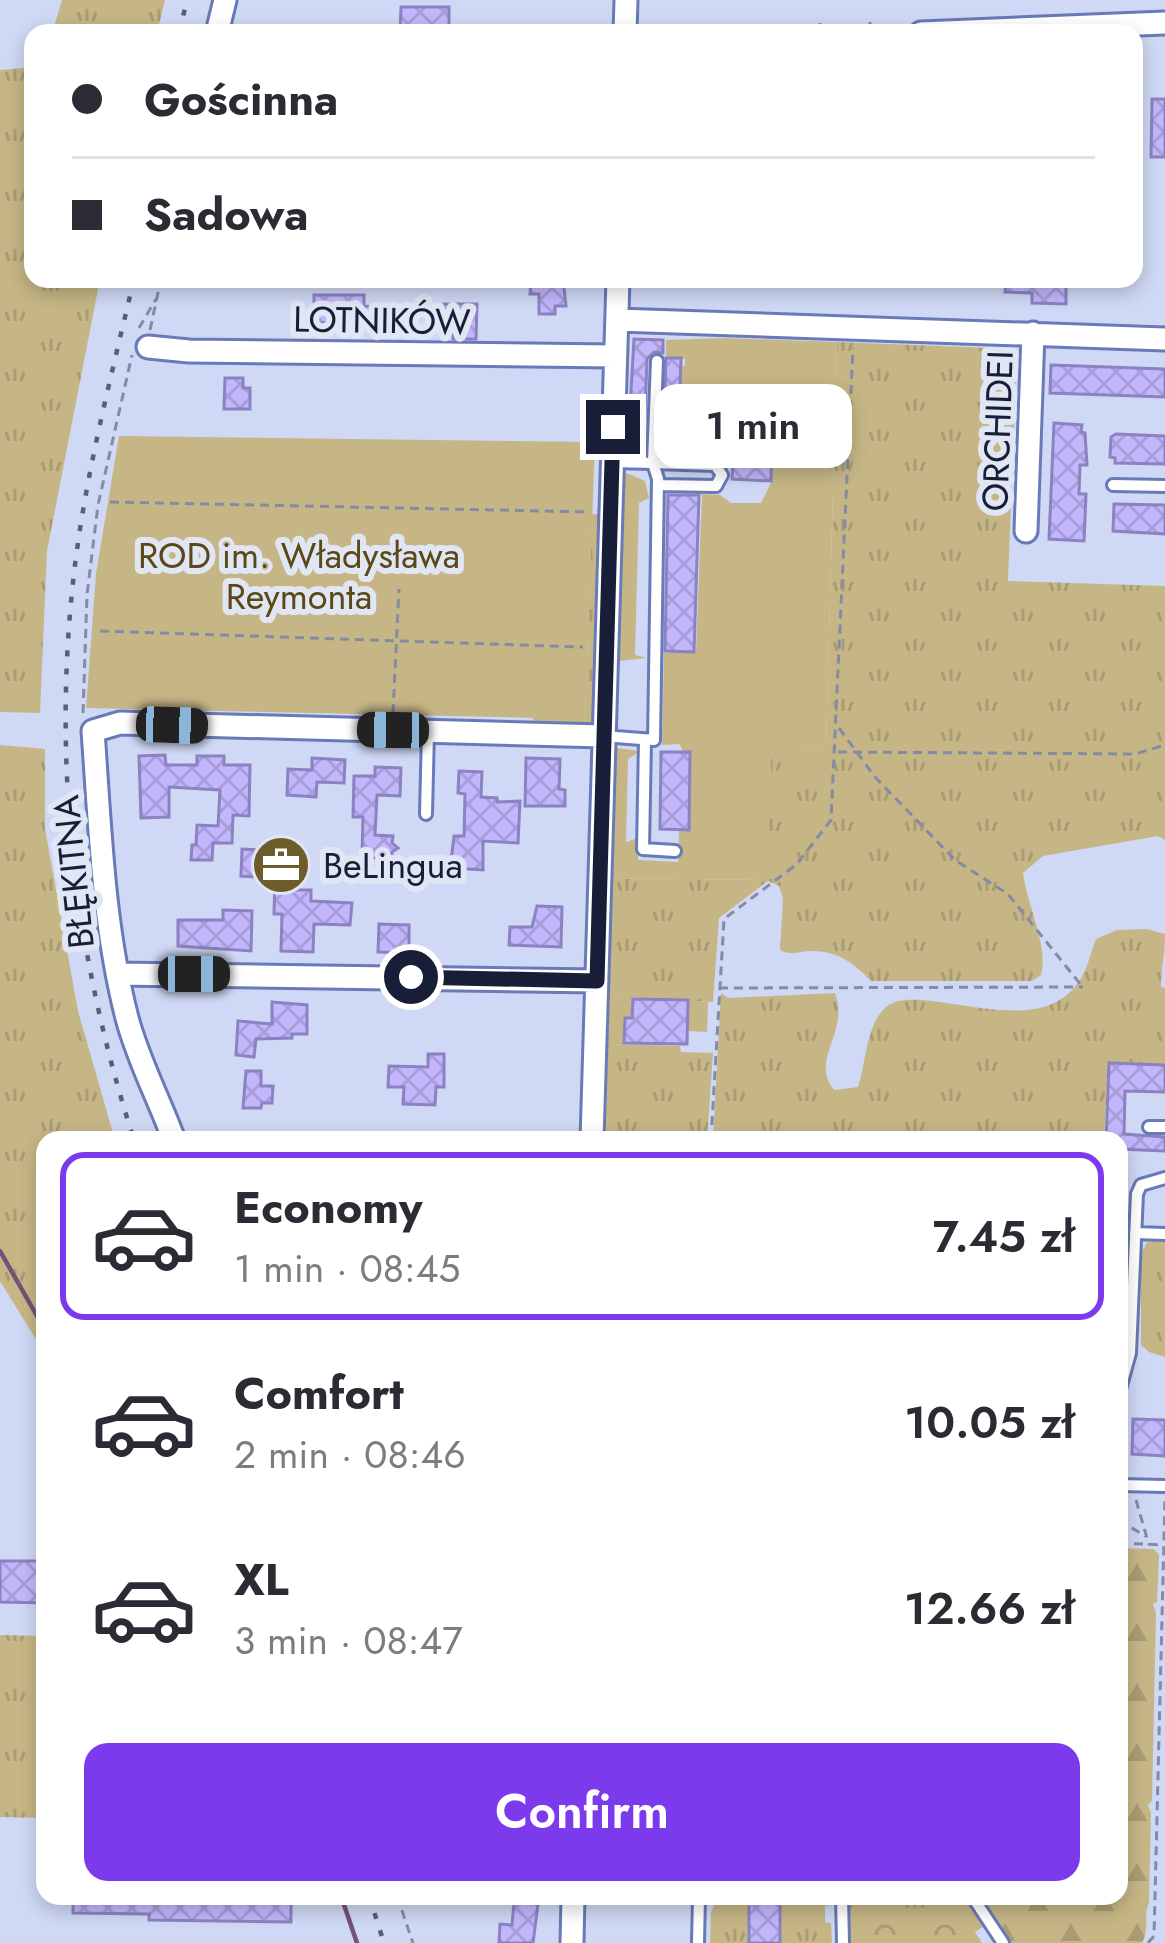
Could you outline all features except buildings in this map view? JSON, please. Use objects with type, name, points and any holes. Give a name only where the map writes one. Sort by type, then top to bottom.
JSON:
[{"type":"street","points":[[592,1131],[617,288]]},
{"type":"street","points":[[616,320],[1165,339]]},
{"type":"street","name":"ORCHIDEI","points":[[1026,532],[1034,333]]},
{"type":"street","name":"LOTNIKÓW","points":[[139,344],[189,351],[615,356]]},
{"type":"street","points":[[93,731],[120,723],[603,736]]},
{"type":"street","name":"BŁĘKITNA","points":[[93,731],[107,908],[118,974],[133,1038],[170,1131]]},
{"type":"street","points":[[118,974],[597,981]]},
{"type":"street","points":[[572,1943],[573,1905]]},
{"type":"lane","points":[[603,736],[654,740],[657,361]]},
{"type":"lane","points":[[611,462],[715,465],[722,472],[716,486],[658,485]]},
{"type":"lane","points":[[1113,485],[1165,486]]},
{"type":"lane","points":[[426,814],[428,731]]},
{"type":"lane","points":[[645,740],[643,850],[675,851]]},
{"type":"lane","points":[[1149,1127],[1165,1127]]},
{"type":"lane","points":[[1128,1360],[1137,1190],[1165,1178]]},
{"type":"lane","points":[[1135,1233],[1165,1234]]},
{"type":"lane","points":[[1128,1485],[1165,1486]]},
{"type":"lane","points":[[698,1943],[699,1905]]},
{"type":"lane","points":[[842,1905],[843,1943]]},
{"type":"lane","points":[[978,1905],[1004,1943]]},
{"type":"path","points":[[93,731],[81,702],[98,505],[158,288]]},
{"type":"path","points":[[139,344],[141,320],[156,299]]},
{"type":"path","points":[[711,1131],[724,919],[797,864],[831,820],[854,328]]},
{"type":"path","points":[[717,424],[754,414],[850,402]]},
{"type":"path","points":[[110,502],[592,512]]},
{"type":"path","points":[[393,715],[399,589]]},
{"type":"path","points":[[100,632],[583,647]]},
{"type":"path","points":[[719,988],[1082,987],[1008,895],[955,860],[855,752],[838,727]]},
{"type":"path","points":[[835,752],[1136,754],[1165,745]]},
{"type":"path","points":[[1159,1943],[1154,1936],[1165,1486]]},
{"type":"path","points":[[1128,1492],[1149,1545]]},
{"type":"path","points":[[1128,1525],[1147,1537]]},
{"type":"path","points":[[1128,1544],[1164,1545]]},
{"type":"path","points":[[400,1905],[413,1943]]},
{"type":"path","points":[[1155,1912],[1165,1912]]},
{"type":"path","points":[[1148,1943],[1154,1936]]},
{"type":"green space","points":[[62,0],[165,0],[159,24],[55,24]]},
{"type":"green space","points":[[24,68],[24,288],[98,288],[47,551],[40,713],[0,712],[0,70]]},
{"type":"green space","points":[[666,340],[837,342],[826,746],[771,745],[768,880],[613,878],[616,748],[640,751],[628,759],[626,842],[638,838],[638,860],[678,862],[679,831],[689,831],[690,752],[680,744],[662,745],[664,653],[696,652],[702,494],[720,495],[731,503],[761,503],[772,481],[772,433],[733,430],[727,409],[705,410],[706,458],[682,457],[680,394],[685,359],[666,357]]},
{"type":"green space","points":[[837,342],[1017,349],[1008,581],[1165,586],[1165,840],[1158,836],[1043,856],[1023,873],[1042,951],[1041,975],[1032,981],[871,981],[836,955],[784,952],[780,950],[783,898],[779,886],[768,881],[719,918],[713,1002],[609,996],[613,878],[767,880],[771,744],[826,746]]},
{"type":"green space","name":"ROD im. Władysława Reymonta","points":[[119,436],[595,442],[585,719],[86,708],[96,574]]},
{"type":"green space","points":[[624,472],[645,481],[649,498],[639,503],[635,655],[647,658],[618,661]]},
{"type":"green space","points":[[592,514],[601,514],[597,720],[588,727],[538,725],[532,718],[585,718]]},
{"type":"green space","points":[[0,745],[45,749],[45,829],[78,1011],[112,1131],[36,1131],[36,1339],[0,1281]]},
{"type":"green space","points":[[1117,930],[1165,934],[1161,987],[1165,988],[1165,1064],[1108,1062],[1104,1131],[713,1131],[721,993],[728,998],[835,993],[838,1021],[827,1056],[827,1079],[834,1090],[858,1087],[870,1035],[885,1008],[921,1000],[1001,1010],[1053,1004],[1078,983],[1096,939]]},
{"type":"green space","points":[[609,996],[632,997],[633,1008],[687,1010],[688,1000],[708,1002],[707,1032],[688,1031],[687,1019],[625,1018],[623,1044],[608,1044]]},
{"type":"green space","points":[[608,1044],[680,1046],[681,1052],[713,1053],[708,1131],[605,1131]]},
{"type":"green space","points":[[1165,1238],[1165,1357],[1141,1345],[1141,1254],[1147,1242]]},
{"type":"green space","points":[[1128,1548],[1154,1549],[1159,1555],[1157,1602],[1153,1604],[1149,1903],[1142,1943],[1011,1943],[986,1905],[1128,1905]]},
{"type":"green space","points":[[0,1635],[36,1636],[36,1818],[0,1817]]},
{"type":"green space","points":[[714,1905],[748,1905],[748,1943],[710,1943]]},
{"type":"green space","points":[[780,1905],[831,1905],[825,1906],[825,1922],[831,1923],[832,1943],[780,1943]]},
{"type":"green space","points":[[849,1905],[970,1905],[984,1926],[975,1932],[982,1943],[971,1943],[971,1930],[853,1908],[853,1943],[849,1943]]},
{"type":"green space","points":[[955,1907],[971,1930],[971,1943],[853,1943],[852,1908]]},
{"type":"waterway","points":[[607,288],[607,305]]},
{"type":"waterway","points":[[600,511],[601,492]]},
{"type":"waterway","points":[[599,565],[600,515]]},
{"type":"waterway","points":[[597,615],[597,640]]},
{"type":"waterway","points":[[0,1251],[36,1314]]},
{"type":"waterway","points":[[344,1905],[357,1943]]},
{"type":"railway","points":[[181,24],[187,0]]},
{"type":"railway","points":[[131,1131],[96,999],[83,928],[67,784],[66,711],[68,638],[80,529],[132,288]]},
{"type":"railway","points":[[372,1905],[384,1943]]},
{"type":"place","name":"BeLingua","points":[[281,865]]},
{"type":"route","points":[[411,977],[597,981],[613,427]]}]
